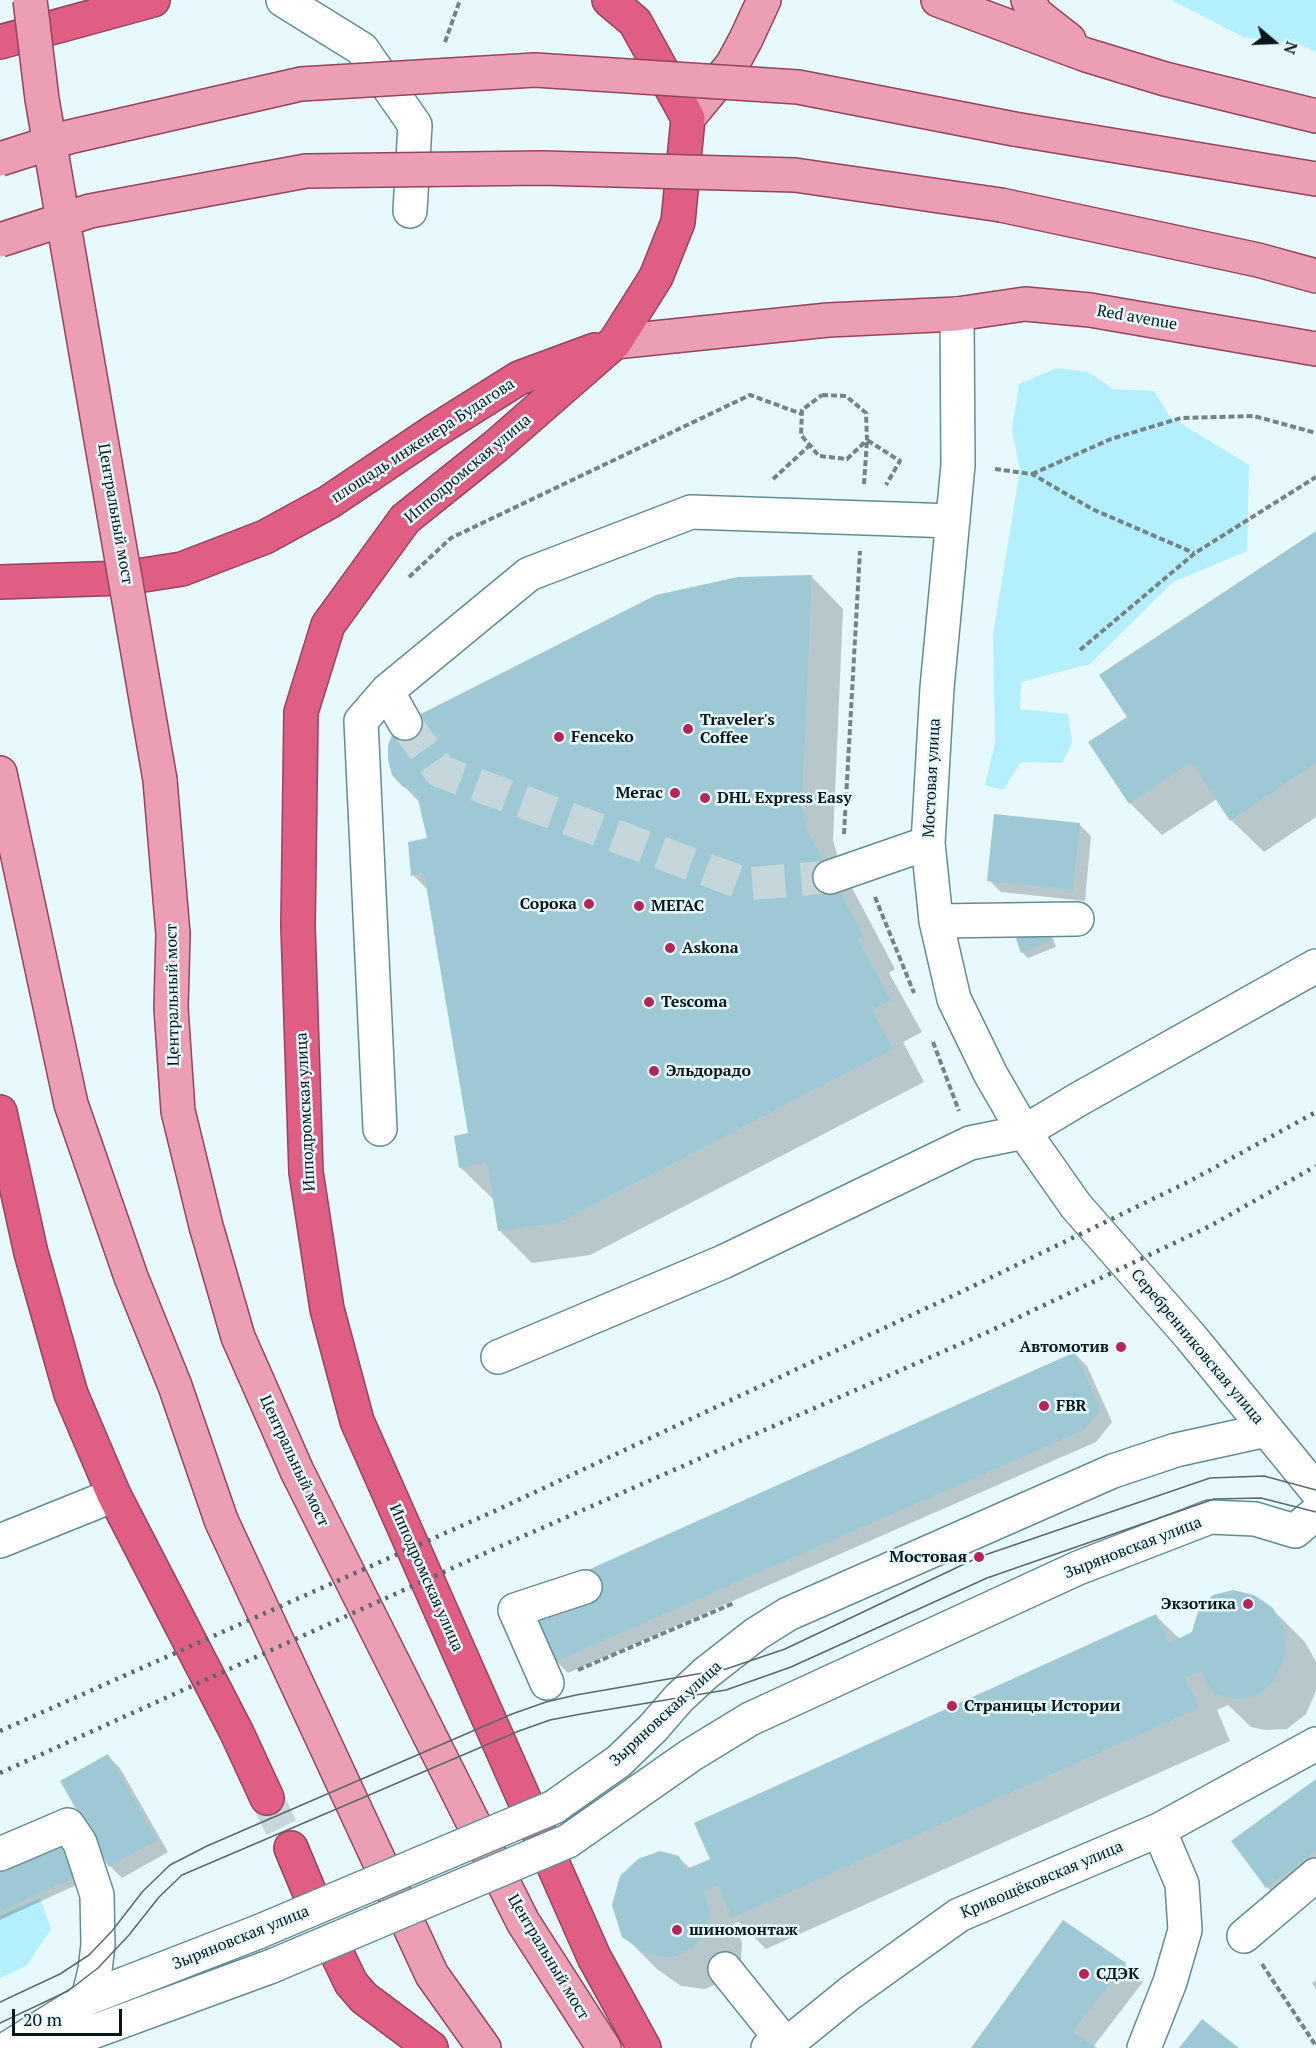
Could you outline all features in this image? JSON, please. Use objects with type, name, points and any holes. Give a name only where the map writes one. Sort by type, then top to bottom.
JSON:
[{"type":"highway","points":[[0,42],[153,0]]},
{"type":"highway","points":[[609,0],[635,22],[688,118],[678,222],[656,277],[615,342]]},
{"type":"highway","name":"площадь инженера Будагова","points":[[0,582],[124,578],[182,569],[265,537],[329,502],[519,378],[615,342]]},
{"type":"highway","name":"Ипподромская улица","points":[[615,342],[496,446],[405,519],[328,625],[302,712],[298,926],[306,1172],[327,1309],[357,1421],[594,1957],[645,2044]]},
{"type":"highway","points":[[0,1112],[31,1253],[71,1394],[114,1495],[237,1733],[267,1798]]},
{"type":"highway","points":[[291,1848],[311,1896]]},
{"type":"highway","points":[[339,1958],[351,1983],[364,1998],[430,2048]]},
{"type":"main road","name":"Центральный мост","points":[[30,0],[42,99],[160,780],[173,934],[171,1008],[178,1111],[206,1226],[238,1337],[297,1471],[523,1922],[604,2048]]},
{"type":"main road","points":[[688,118],[732,65],[764,0]]},
{"type":"main road","points":[[938,0],[1086,55],[1165,79],[1316,116]]},
{"type":"main road","points":[[1028,0],[1036,14],[1086,55]]},
{"type":"main road","points":[[0,159],[69,137],[301,84],[535,70],[798,87],[1014,129],[1316,179]]},
{"type":"main road","points":[[0,240],[90,211],[306,171],[542,168],[795,175],[1001,205],[1258,261],[1316,276]]},
{"type":"main road","name":"Red avenue","points":[[615,342],[828,320],[957,314],[1025,304],[1090,310],[1316,349]]},
{"type":"main road","points":[[0,773],[71,1104],[131,1278],[175,1386],[220,1520],[432,1975],[484,2048]]},
{"type":"street","points":[[283,0],[362,49],[415,125],[410,211]]},
{"type":"street","name":"Мостовая улица","points":[[957,314],[958,465],[937,688],[928,843],[936,921],[954,999],[991,1075],[1024,1132],[1076,1206]]},
{"type":"street","points":[[380,1129],[361,721],[387,691],[530,574],[691,512],[953,521]]},
{"type":"street","points":[[387,691],[405,723]]},
{"type":"street","points":[[830,876],[928,843]]},
{"type":"street","points":[[936,921],[1077,919]]},
{"type":"street","points":[[498,1357],[723,1262],[970,1143],[1024,1132],[1316,966]]},
{"type":"street","name":"Серебренниковская улица","points":[[1076,1206],[1190,1336],[1316,1490]]},
{"type":"street","name":"Зыряновская улица","points":[[8,2048],[88,1998],[258,1932],[554,1807],[619,1761],[706,1673],[756,1634],[788,1614],[1113,1471],[1176,1450],[1267,1430]]},
{"type":"street","points":[[0,1541],[114,1495]]},
{"type":"street","name":"Зыряновская улица","points":[[41,2048],[60,2044],[272,1966],[568,1841],[691,1755],[750,1719],[1078,1568],[1210,1517],[1255,1519],[1295,1531],[1316,1514]]},
{"type":"street","points":[[548,1683],[515,1610],[585,1587]]},
{"type":"street","name":"Кривощёковская улица","points":[[780,2047],[959,1915],[1159,1830],[1316,1744]]},
{"type":"street","points":[[0,1854],[68,1824],[80,1843],[97,1895],[98,1945],[88,1998]]},
{"type":"street","points":[[1144,2048],[1170,1982],[1185,1930],[1182,1884],[1159,1830]]},
{"type":"street","points":[[1244,1936],[1316,1875]]},
{"type":"street","points":[[725,1969],[780,2047]]},
{"type":"path","points":[[403,584],[451,538],[750,395],[802,414]]},
{"type":"path","points":[[867,440],[847,459],[819,456],[801,435],[802,410],[822,395],[846,396],[866,413],[867,440],[844,835],[862,866],[918,1003]]},
{"type":"path","points":[[1032,474],[1111,439],[1181,418],[1254,416],[1316,433]]},
{"type":"path","points":[[867,440],[900,461]]},
{"type":"path","points":[[995,469],[1032,474],[1092,509],[1195,553]]},
{"type":"path","points":[[1080,650],[1195,553],[1316,477]]},
{"type":"path","points":[[930,1035],[970,1143]]},
{"type":"path","points":[[1244,1936],[1316,2046]]},
{"type":"shaded area","points":[[1172,0],[1316,0],[1316,52],[1298,44],[1243,37]]},
{"type":"shaded area","points":[[1057,368],[1088,372],[1113,389],[1154,391],[1170,417],[1249,465],[1247,551],[1173,582],[1090,664],[1021,682],[1020,709],[1068,714],[1072,743],[1062,763],[1021,762],[1003,790],[985,785],[995,743],[993,635],[1020,470],[1012,430],[1019,384]]},
{"type":"shaded area","points":[[40,1898],[51,1929],[26,1966],[0,1978],[0,1916]]},
{"type":"building","points":[[1316,531],[1316,763],[1230,821],[1191,762],[1129,804],[1088,742],[1127,717],[1099,675]]},
{"type":"building","name":"МЕГАС","points":[[812,575],[802,807],[808,832],[864,936],[858,940],[891,1000],[872,1010],[893,1049],[558,1223],[498,1231],[487,1162],[459,1168],[454,1136],[468,1133],[424,873],[411,876],[408,842],[427,838],[417,795],[402,786],[392,775],[388,760],[388,745],[394,730],[409,720],[656,595],[738,577]]},
{"type":"building","points":[[994,814],[1080,823],[1073,890],[987,881]]},
{"type":"building","points":[[1045,922],[1051,941],[1021,953],[1014,933]]},
{"type":"building","points":[[1075,1352],[1101,1410],[1084,1430],[555,1662],[536,1617],[579,1574]]},
{"type":"building","points":[[1233,1590],[1254,1595],[1273,1608],[1284,1629],[1286,1655],[1274,1682],[1255,1697],[1233,1699],[1217,1695],[1207,1685],[1201,1671],[1185,1678],[1199,1708],[732,1918],[718,1885],[703,1892],[710,1909],[709,1929],[693,1948],[672,1958],[647,1954],[622,1937],[612,1905],[620,1876],[638,1859],[660,1851],[679,1856],[685,1870],[710,1859],[694,1823],[1156,1614],[1169,1643],[1192,1632],[1199,1608],[1213,1595]]},
{"type":"building","points":[[108,1754],[157,1840],[109,1867],[60,1781]]},
{"type":"building","points":[[1316,1779],[1316,1851],[1266,1888],[1231,1841]]},
{"type":"building","points":[[65,1843],[80,1875],[0,1912],[0,1872]]},
{"type":"building","points":[[1063,1920],[1126,1963],[1072,2032],[1097,2048],[971,2048]]},
{"type":"building","points":[[1202,2019],[1239,2048],[1179,2048]]},
{"type":"tunnel","points":[[405,723],[440,771],[745,884],[830,877]]},
{"type":"tunnel","points":[[267,1798],[291,1848]]},
{"type":"tram line","points":[[0,2002],[60,1974],[89,1955],[112,1931],[143,1891],[170,1865],[207,1846],[512,1714],[546,1702],[576,1695],[726,1669],[785,1649],[979,1557],[1210,1478],[1264,1476],[1316,1490]]},
{"type":"tram line","points":[[0,2023],[68,1991],[98,1968],[129,1935],[159,1897],[182,1875],[519,1731],[550,1720],[726,1690],[791,1667],[987,1578],[1214,1499],[1261,1498],[1316,1512]]},
{"type":"railway","points":[[0,1731],[497,1510],[963,1291],[1190,1181],[1316,1112]]},
{"type":"railway","points":[[0,1773],[501,1546],[990,1331],[1210,1226],[1316,1166]]},
{"type":"place","name":"Traveler's Coffee","points":[[688,729]]},
{"type":"place","name":"Fenceko","points":[[559,737]]},
{"type":"place","name":"Мегас","points":[[675,793]]},
{"type":"place","name":"DHL Express Easy","points":[[705,798]]},
{"type":"place","name":"Сорока","points":[[589,904]]},
{"type":"place","name":"МЕГАС","points":[[639,906]]},
{"type":"place","name":"Askona","points":[[670,948]]},
{"type":"place","name":"Tescoma","points":[[649,1002]]},
{"type":"place","name":"Эльдорадо","points":[[654,1071]]},
{"type":"place","name":"Автомотив","points":[[1121,1347]]},
{"type":"place","name":"FBR","points":[[1044,1406]]},
{"type":"place","name":"Мостовая","points":[[979,1557]]},
{"type":"place","name":"Экзотика","points":[[1248,1604]]},
{"type":"place","name":"Страницы Истории","points":[[952,1706]]},
{"type":"place","name":"шиномонтаж","points":[[677,1930]]},
{"type":"place","name":"СДЭК","points":[[1084,1974]]}]
